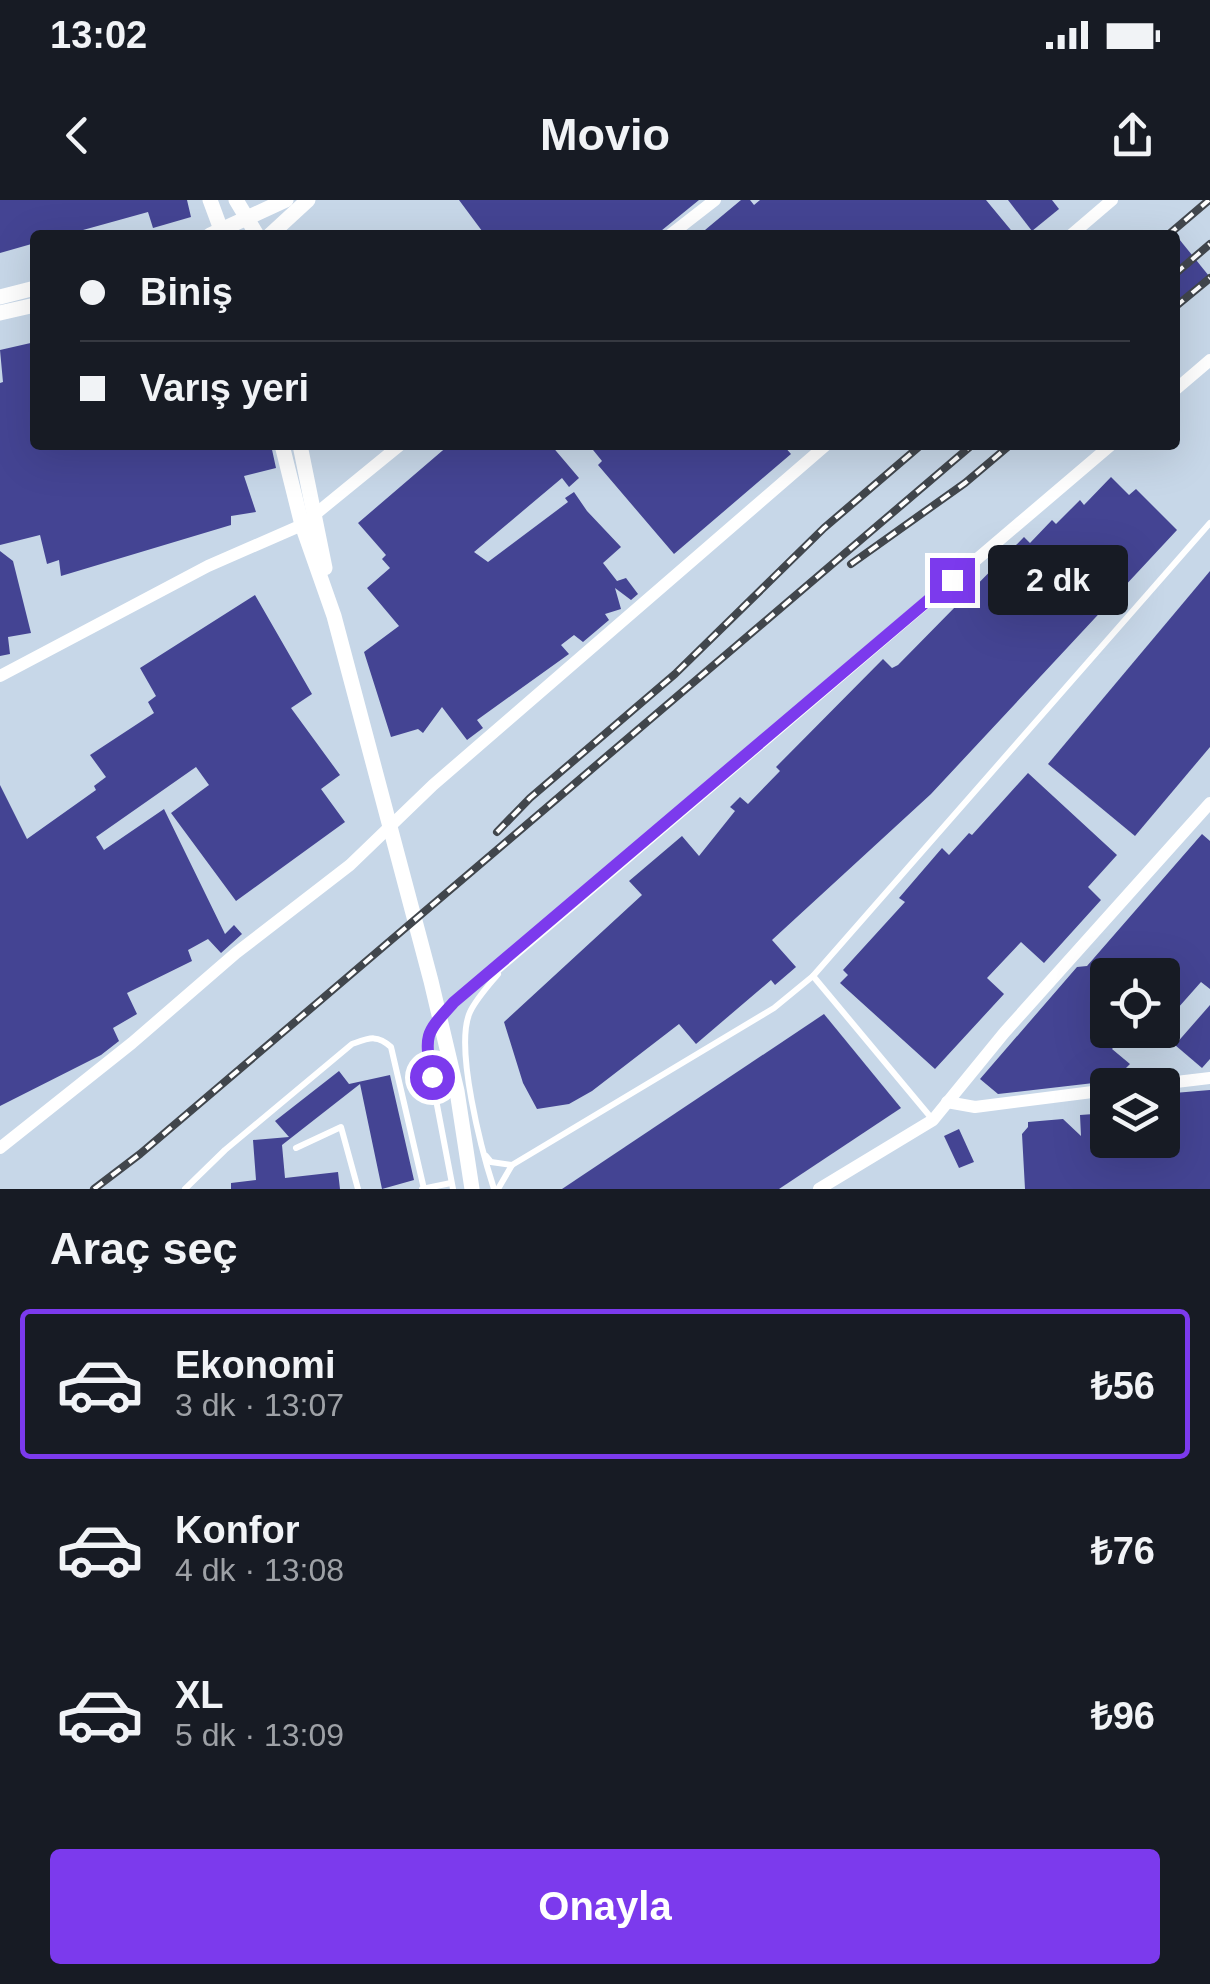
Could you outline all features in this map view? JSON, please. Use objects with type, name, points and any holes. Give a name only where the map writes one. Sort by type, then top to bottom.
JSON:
[{"type":"street","points":[[210,200],[217,230]]},
{"type":"street","points":[[236,200],[254,230]]},
{"type":"street","points":[[224,230],[286,200]]},
{"type":"street","points":[[275,230],[308,200]]},
{"type":"street","points":[[676,230],[715,200]]},
{"type":"street","points":[[1077,230],[1112,200]]},
{"type":"street","points":[[0,297],[30,289]]},
{"type":"street","points":[[0,313],[30,306]]},
{"type":"street","points":[[1180,386],[1210,360]]},
{"type":"street","points":[[283,450],[302,524],[334,616],[440,1017],[458,1091],[472,1189]]},
{"type":"street","points":[[301,450],[334,616]]},
{"type":"street","points":[[0,676],[208,566],[302,524],[394,450]]},
{"type":"street","points":[[0,1148],[132,1043],[236,953],[350,865],[451,769],[820,450]]},
{"type":"street","points":[[490,974],[1105,450]]},
{"type":"street","points":[[819,1189],[933,1120],[1004,1033],[1210,804]]},
{"type":"street","points":[[1180,1082],[1210,1078]]},
{"type":"street","points":[[947,1102],[975,1107],[1090,1092]]},
{"type":"lane","points":[[496,1189],[512,1165],[774,1008],[813,976],[1207,533],[1210,523]]},
{"type":"lane","points":[[496,1189],[481,1150],[464,1047],[469,1013],[518,950]]},
{"type":"lane","points":[[185,1189],[224,1150],[352,1044],[370,1037],[382,1038],[391,1047],[423,1189],[452,1186],[426,1042],[432,1026],[454,1002],[490,974]]},
{"type":"lane","points":[[813,976],[933,1120]]},
{"type":"lane","points":[[296,1148],[341,1127],[358,1189]]},
{"type":"lane","points":[[481,1150],[491,1162],[512,1165]]},
{"type":"shaded area","points":[[0,200],[1210,200],[1210,1189],[0,1189]]},
{"type":"building","points":[[0,200],[187,200],[191,217],[153,228],[148,212],[83,230],[30,230],[30,244],[0,253]]},
{"type":"building","points":[[459,200],[699,200],[662,230],[481,230]]},
{"type":"building","points":[[741,200],[750,200],[754,205],[760,200],[986,200],[1011,230],[705,230]]},
{"type":"building","points":[[1008,200],[1052,200],[1059,209],[1031,230]]},
{"type":"building","points":[[1180,240],[1209,276],[1180,302]]},
{"type":"building","points":[[30,343],[30,450],[272,450],[276,468],[244,476],[256,512],[231,516],[231,525],[61,576],[59,560],[47,564],[40,535],[0,545],[0,350]]},
{"type":"building","points":[[443,450],[555,450],[579,478],[569,487],[562,478],[474,552],[488,562],[568,502],[565,498],[574,492],[621,547],[603,563],[617,581],[626,578],[638,594],[631,600],[615,588],[621,609],[605,614],[609,620],[583,642],[574,635],[561,645],[569,654],[477,720],[483,728],[467,740],[442,707],[423,733],[418,729],[391,737],[364,652],[399,626],[367,588],[390,568],[382,559],[386,555],[358,523]]},
{"type":"building","points":[[593,450],[787,450],[791,454],[674,554],[598,465],[602,461]]},
{"type":"building","points":[[1111,477],[1129,495],[1136,489],[1177,530],[931,794],[772,940],[796,967],[775,985],[771,980],[696,1044],[679,1024],[592,1091],[569,1104],[537,1109],[523,1083],[504,1022],[642,895],[629,881],[682,836],[699,856],[735,811],[730,807],[740,797],[748,804],[780,771],[776,767],[883,659],[892,668],[898,665],[1024,537],[1030,543],[1052,520],[1056,524],[1080,500],[1084,505]]},
{"type":"building","points":[[0,551],[13,561],[31,633],[8,637],[10,654],[0,656]]},
{"type":"building","points":[[1210,571],[1210,747],[1135,836],[1048,764]]},
{"type":"building","points":[[255,595],[312,694],[291,708],[340,775],[321,789],[345,822],[236,901],[171,813],[209,785],[196,767],[96,837],[104,850],[164,809],[225,934],[234,925],[242,934],[221,953],[208,939],[188,950],[192,961],[127,993],[137,1014],[113,1028],[119,1041],[101,1055],[0,1106],[0,785],[27,839],[96,790],[94,786],[106,777],[90,755],[154,713],[148,702],[156,696],[140,668]]},
{"type":"building","points":[[1028,773],[1117,855],[1088,887],[1101,900],[1044,963],[1021,942],[987,978],[1004,994],[935,1069],[840,983],[848,975],[843,970],[905,902],[899,898],[942,848],[949,855],[969,833],[972,835]]},
{"type":"building","points":[[1202,834],[1210,841],[1210,989],[1201,982],[1180,1006],[1180,958],[1094,958]]},
{"type":"building","points":[[1090,963],[1090,1048],[1113,1048],[1130,1064],[1126,1068],[1090,1068],[1090,1083],[998,1094],[980,1079],[1077,967]]},
{"type":"building","points":[[1210,1005],[1210,1059],[1202,1068],[1179,1048],[1180,1039]]},
{"type":"building","points":[[824,1014],[901,1108],[779,1189],[562,1189]]},
{"type":"building","points":[[339,1071],[349,1084],[390,1075],[414,1180],[382,1189],[360,1084],[282,1145],[285,1178],[338,1172],[340,1189],[231,1189],[231,1183],[256,1180],[253,1140],[289,1137],[275,1121]]},
{"type":"building","points":[[1210,1090],[1210,1189],[1025,1189],[1022,1134],[1028,1122],[1063,1119],[1081,1136],[1080,1115],[1090,1114],[1090,1158],[1180,1158],[1180,1092]]},
{"type":"building","points":[[959,1129],[974,1162],[959,1168],[944,1136]]},
{"type":"railway","points":[[1174,230],[1209,200]]},
{"type":"railway","points":[[1180,270],[1210,244]]},
{"type":"railway","points":[[1180,303],[1210,278]]},
{"type":"railway","points":[[497,832],[530,798],[675,674],[824,528],[915,450]]},
{"type":"railway","points":[[94,1189],[140,1154],[966,450]]},
{"type":"railway","points":[[851,564],[965,483],[1004,450]]},
{"type":"route","points":[[432,1077],[426,1042],[432,1026],[454,1002],[952,580]]}]
